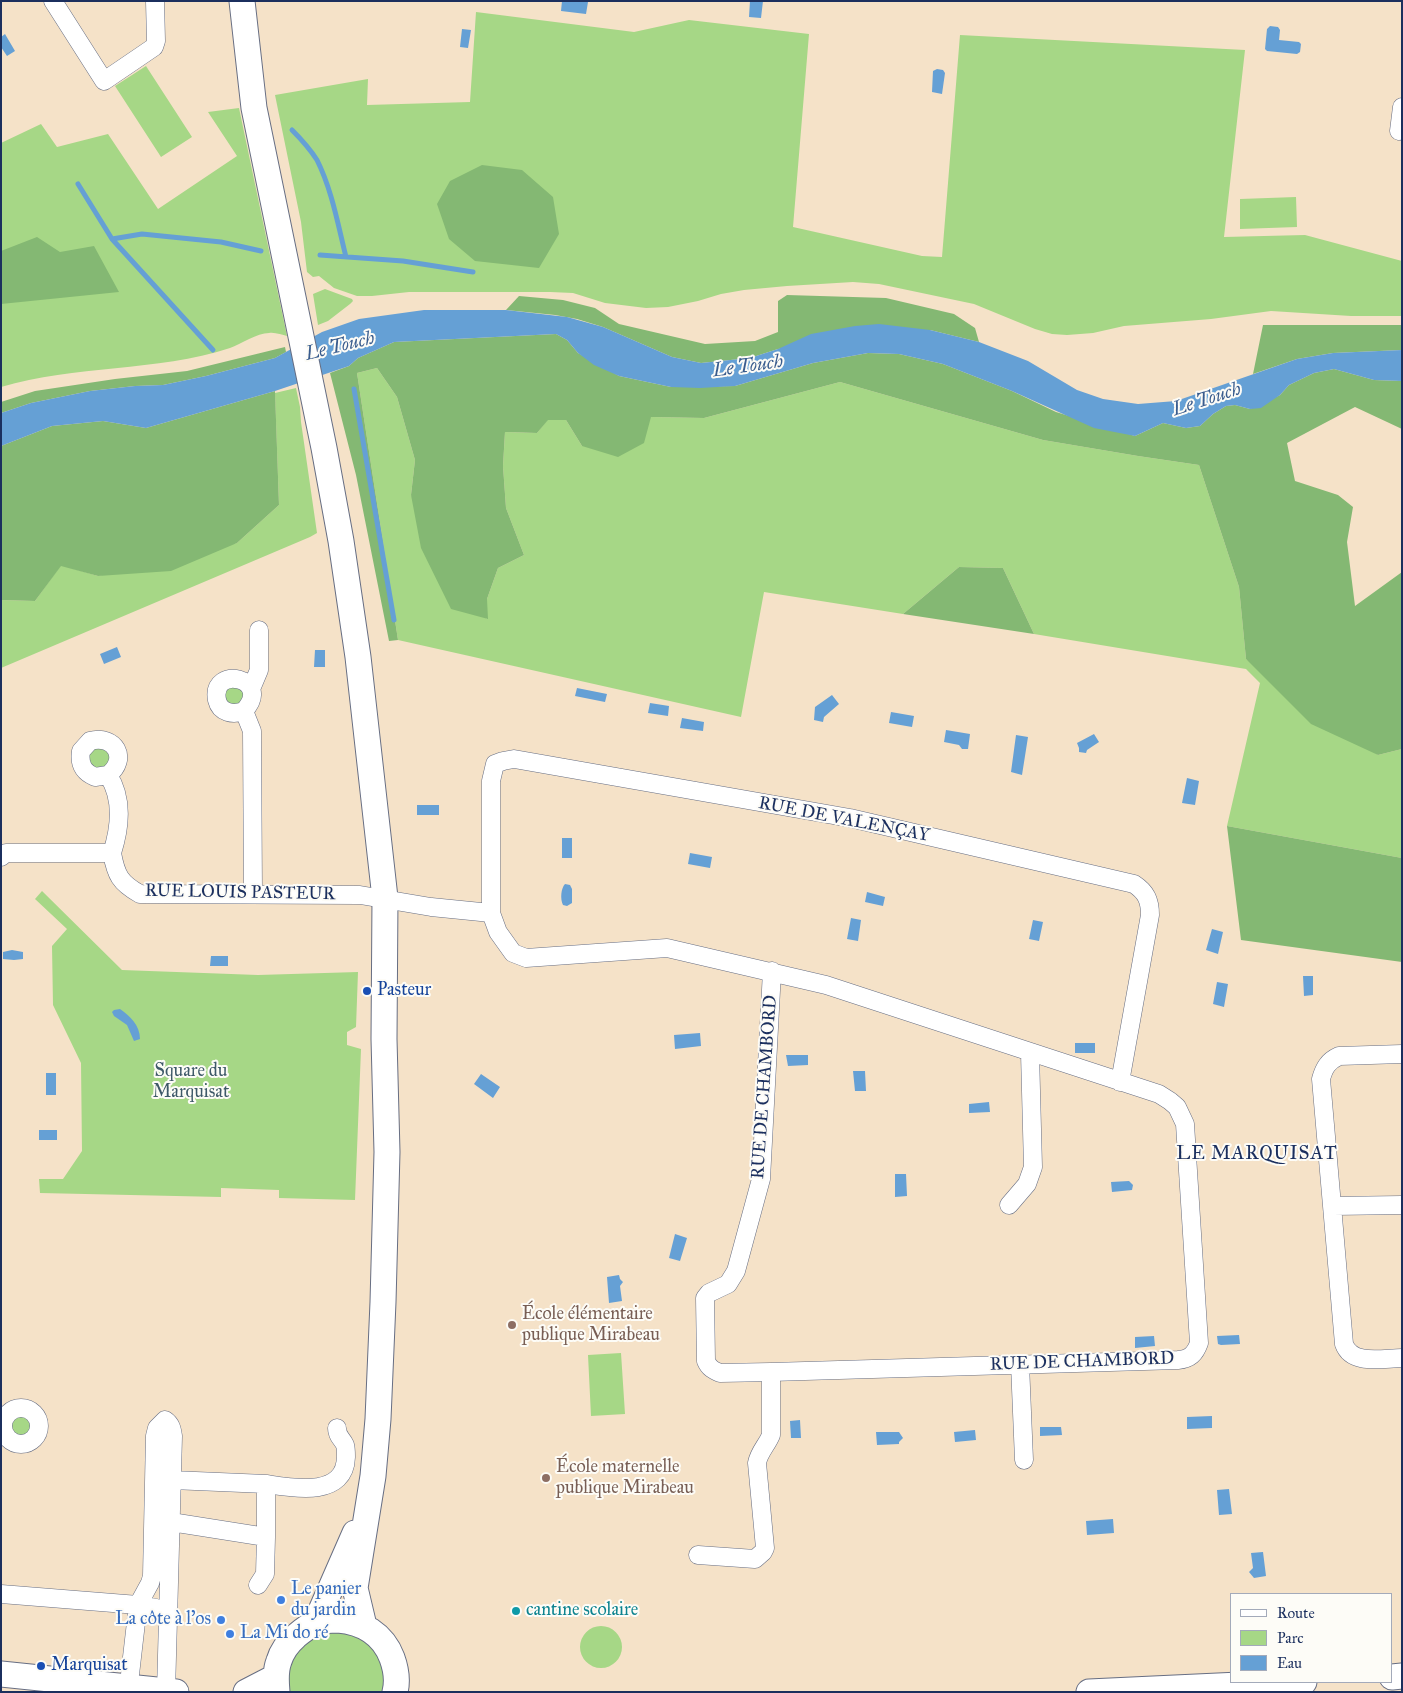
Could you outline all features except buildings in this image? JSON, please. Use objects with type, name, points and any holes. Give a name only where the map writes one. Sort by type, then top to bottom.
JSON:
[{"type":"main road","points":[[242,1],[254,108],[341,541],[385,898],[384,1039],[387,1152],[378,1419],[373,1476],[355,1588],[364,1626]]},
{"type":"main road","points":[[316,1622],[368,1504]]},
{"type":"main road","points":[[246,1692],[276,1684],[279,1660],[287,1644],[306,1627],[316,1622],[328,1620],[348,1621],[364,1626],[384,1643],[390,1653],[399,1690]]},
{"type":"main road","points":[[1,1674],[128,1690],[169,1691]]},
{"type":"main road","points":[[1089,1692],[1282,1683]]},
{"type":"main road","points":[[1,1691],[9,1692]]},
{"type":"street","points":[[53,1],[104,81],[154,47],[156,41],[155,1]]},
{"type":"street","points":[[1399,131],[1402,106]]},
{"type":"street","points":[[251,689],[259,670],[259,630]]},
{"type":"street","points":[[231,678],[239,678],[246,682],[251,689],[252,697],[250,704],[244,711],[237,714],[229,713],[222,709],[217,702],[216,694],[218,687],[224,681],[231,678]]},
{"type":"street","points":[[244,711],[252,732],[253,894]]},
{"type":"street","name":"RUE DE VALENÇAY","points":[[491,913],[492,773],[495,764],[514,759],[850,818],[1134,884],[1148,896],[1150,915],[1120,1082]]},
{"type":"street","points":[[3,852],[112,853],[118,830],[117,795],[114,784],[108,775]]},
{"type":"street","name":"RUE LOUIS PASTEUR","points":[[112,853],[117,874],[121,881],[140,894],[360,895],[385,898]]},
{"type":"street","points":[[385,898],[431,907],[491,913]]},
{"type":"street","name":"RUE DE CHAMBORD","points":[[491,913],[498,932],[513,953],[526,958],[667,948],[772,971],[826,985],[1159,1094],[1177,1107],[1185,1124],[1199,1343],[1197,1349],[1190,1357],[1178,1360],[771,1372],[720,1372],[711,1369],[706,1361],[704,1302],[709,1293],[728,1284],[736,1271],[761,1179],[772,971]]},
{"type":"street","points":[[1009,1205],[1027,1184],[1033,1167],[1030,1053]]},
{"type":"street","points":[[1402,1054],[1339,1056],[1328,1063],[1323,1072],[1322,1079],[1345,1348],[1351,1355],[1361,1359],[1402,1358]]},
{"type":"street","points":[[1333,1206],[1402,1205]]},
{"type":"street","points":[[1020,1364],[1024,1460]]},
{"type":"street","points":[[698,1555],[755,1559],[764,1552],[766,1542],[757,1463],[771,1435],[771,1372]]},
{"type":"street","points":[[128,1690],[138,1605],[152,1576],[155,1436],[157,1428],[165,1420],[172,1428],[173,1436],[168,1615],[169,1691]]},
{"type":"street","points":[[172,1480],[266,1484],[287,1487],[320,1487],[334,1482],[342,1473],[346,1459],[346,1446],[338,1437],[337,1428]]},
{"type":"street","points":[[258,1586],[265,1574],[266,1484]]},
{"type":"street","points":[[171,1522],[266,1538]]},
{"type":"street","points":[[1,1594],[138,1605],[156,1608],[168,1615]]},
{"type":"green space","points":[[476,12],[634,32],[689,20],[809,34],[793,227],[922,256],[942,257],[960,35],[1245,50],[1224,237],[1305,235],[1402,261],[1402,316],[1351,316],[1271,311],[1211,319],[1124,326],[1093,333],[1067,335],[1052,334],[1035,329],[974,304],[879,284],[853,282],[744,290],[668,307],[646,308],[605,303],[573,293],[550,292],[409,292],[357,296],[334,288],[319,276],[313,277],[307,272],[301,222],[275,95],[368,79],[367,105],[470,102]]},
{"type":"green space","points":[[146,66],[192,137],[161,157],[115,86]]},
{"type":"green space","points":[[239,108],[287,336],[264,333],[230,348],[202,356],[58,375],[1,387],[1,143],[41,124],[57,147],[108,134],[158,209],[237,156],[208,112]]},
{"type":"green space","points":[[482,165],[522,170],[553,197],[559,234],[539,268],[475,261],[449,239],[437,204],[450,181]]},
{"type":"green space","points":[[1296,197],[1297,227],[1240,229],[1240,199]]},
{"type":"green space","points":[[37,237],[60,252],[94,246],[119,292],[1,304],[1,251]]},
{"type":"green space","points":[[325,289],[353,301],[328,321],[318,325],[313,294]]},
{"type":"green space","points":[[787,295],[886,298],[954,314],[975,328],[979,342],[930,330],[778,349],[750,358],[701,363],[672,357],[603,327],[577,319],[506,310],[519,296],[563,300],[595,308],[619,324],[705,344],[755,341],[778,332],[778,301]]},
{"type":"green space","points":[[1263,325],[1402,325],[1402,350],[1333,353],[1297,359],[1253,374]]},
{"type":"green space","points":[[556,334],[567,340],[578,353],[619,376],[671,387],[735,386],[813,363],[868,353],[899,354],[943,364],[1012,391],[1056,412],[1135,436],[1163,423],[1186,428],[1200,426],[1213,414],[1226,406],[1235,405],[1250,409],[1280,395],[1289,385],[1314,373],[1334,369],[1374,380],[1402,381],[1402,429],[1355,407],[1287,443],[1295,481],[1338,495],[1353,507],[1347,542],[1355,606],[1402,572],[1402,749],[1378,755],[1311,724],[1246,659],[1239,587],[1199,465],[1043,440],[840,382],[704,418],[651,417],[644,443],[618,457],[582,446],[566,420],[548,420],[537,433],[505,432],[503,466],[506,508],[524,555],[498,568],[487,599],[488,619],[451,609],[421,548],[411,495],[415,460],[397,397],[377,368],[357,373],[398,640],[389,641],[356,475],[330,373],[349,366],[358,358],[394,342]]},
{"type":"green space","points":[[285,347],[286,352],[275,358],[206,376],[163,385],[90,391],[31,403],[1,413],[1,402],[35,391],[187,371]]},
{"type":"green space","points":[[377,368],[397,397],[415,460],[411,495],[487,619],[487,599],[498,568],[524,555],[506,508],[503,466],[505,432],[537,433],[548,419],[566,420],[582,446],[651,417],[704,418],[840,382],[1043,440],[1199,465],[1239,587],[1246,659],[1378,755],[1402,749],[1402,858],[1227,826],[1260,683],[1246,669],[1034,634],[1003,568],[959,567],[903,614],[764,592],[741,717],[398,640],[357,373]]},
{"type":"green space","points":[[296,388],[317,533],[1,668],[1,600],[35,601],[61,565],[98,576],[237,543],[279,505],[275,393]]},
{"type":"green space","points":[[275,391],[279,505],[237,543],[171,571],[98,576],[61,566],[35,601],[1,600],[1,446],[52,426],[103,421],[146,428]]},
{"type":"green space","points":[[959,567],[1003,568],[1034,634],[903,614]]},
{"type":"green space","points":[[228,687],[241,688],[245,696],[240,704],[231,706],[224,700],[225,690]]},
{"type":"green space","points":[[96,745],[111,753],[107,768],[91,769],[87,752]]},
{"type":"green space","points":[[1227,826],[1402,858],[1402,962],[1241,940]]},
{"type":"green space","name":"Square du Marquisat","points":[[42,891],[122,970],[258,975],[358,972],[356,1027],[347,1032],[347,1045],[361,1049],[355,1200],[279,1198],[279,1190],[221,1188],[221,1197],[40,1193],[39,1179],[63,1179],[82,1151],[81,1063],[53,1005],[52,946],[67,929],[35,899]]},
{"type":"green space","points":[[621,1353],[625,1414],[591,1416],[588,1355]]},
{"type":"green space","points":[[21,1416],[28,1419],[31,1426],[28,1433],[21,1436],[14,1433],[11,1426],[14,1419]]},
{"type":"green space","points":[[605,1626],[613,1629],[619,1635],[622,1647],[619,1659],[613,1665],[597,1668],[589,1665],[583,1659],[580,1643],[583,1635],[589,1629]]},
{"type":"green space","points":[[337,1632],[359,1639],[374,1651],[380,1659],[383,1669],[384,1692],[289,1692],[290,1668],[293,1658],[299,1650],[315,1638]]},
{"type":"water","points":[[562,1],[588,2],[586,14],[561,11]]},
{"type":"water","points":[[750,1],[763,1],[761,18],[749,17]]},
{"type":"water","points":[[1270,26],[1278,27],[1280,30],[1279,40],[1299,42],[1301,44],[1300,52],[1297,54],[1267,51],[1265,49],[1267,29]]},
{"type":"water","points":[[462,29],[471,30],[468,48],[460,47]]},
{"type":"water","points":[[5,34],[15,51],[7,56],[1,47],[1,37]]},
{"type":"water","points":[[937,69],[943,70],[945,73],[942,94],[932,92],[933,71]]},
{"type":"water","name":"Le Touch","points":[[424,310],[506,310],[567,317],[603,327],[672,357],[701,363],[750,358],[778,349],[811,334],[855,326],[879,324],[930,330],[979,342],[1028,361],[1077,390],[1103,399],[1138,404],[1176,401],[1297,359],[1333,353],[1402,350],[1402,381],[1374,380],[1334,369],[1314,373],[1289,385],[1280,395],[1261,408],[1250,409],[1235,405],[1226,406],[1213,414],[1200,426],[1186,428],[1163,423],[1135,436],[1094,428],[1012,391],[943,364],[899,354],[868,353],[813,363],[735,386],[671,387],[619,376],[594,365],[578,353],[567,340],[556,334],[394,342],[358,358],[349,366],[275,391],[146,428],[103,421],[52,426],[1,446],[1,413],[31,403],[90,391],[163,385],[206,376],[275,358],[322,332],[359,319]]},
{"type":"water","points":[[117,647],[121,657],[104,664],[100,654]]},
{"type":"water","points":[[315,650],[325,650],[325,667],[314,667]]},
{"type":"water","points":[[577,688],[607,694],[605,702],[575,696]]},
{"type":"water","points":[[832,695],[839,704],[824,717],[823,722],[814,720],[815,707]]},
{"type":"water","points":[[650,703],[669,706],[668,716],[648,713]]},
{"type":"water","points":[[891,712],[914,716],[912,727],[889,723]]},
{"type":"water","points":[[682,718],[704,722],[703,731],[680,728]]},
{"type":"water","points":[[946,730],[970,734],[968,749],[962,749],[959,745],[944,742]]},
{"type":"water","points":[[1094,734],[1099,742],[1087,750],[1086,753],[1079,752],[1077,743]]},
{"type":"water","points":[[1016,735],[1028,737],[1022,775],[1011,772]]},
{"type":"water","points":[[1187,778],[1199,781],[1195,805],[1182,803]]},
{"type":"water","points":[[417,805],[439,805],[439,815],[417,815]]},
{"type":"water","points":[[562,838],[572,838],[572,858],[562,858]]},
{"type":"water","points":[[690,853],[712,857],[710,868],[688,864]]},
{"type":"water","points":[[565,884],[570,885],[572,889],[572,903],[567,906],[563,905],[561,900]]},
{"type":"water","points":[[867,892],[885,897],[883,906],[865,902]]},
{"type":"water","points":[[851,918],[861,920],[858,941],[847,939]]},
{"type":"water","points":[[1033,920],[1043,922],[1039,941],[1029,939]]},
{"type":"water","points":[[1212,929],[1223,932],[1218,954],[1206,950]]},
{"type":"water","points":[[12,950],[23,952],[23,959],[3,959],[3,952]]},
{"type":"water","points":[[211,956],[228,956],[228,966],[210,966]]},
{"type":"water","points":[[1303,976],[1313,976],[1313,995],[1304,996]]},
{"type":"water","points":[[1217,982],[1228,984],[1224,1007],[1213,1004]]},
{"type":"water","points":[[120,1009],[136,1025],[140,1039],[134,1041],[127,1025],[114,1016],[112,1012]]},
{"type":"water","points":[[700,1033],[701,1046],[675,1049],[674,1035]]},
{"type":"water","points":[[1075,1043],[1095,1043],[1095,1053],[1075,1053]]},
{"type":"water","points":[[786,1055],[808,1055],[808,1065],[788,1066]]},
{"type":"water","points":[[853,1071],[865,1071],[866,1091],[855,1091]]},
{"type":"water","points":[[46,1073],[56,1073],[56,1095],[46,1095]]},
{"type":"water","points":[[481,1074],[500,1087],[493,1098],[474,1084]]},
{"type":"water","points":[[989,1102],[990,1112],[969,1113],[969,1104]]},
{"type":"water","points":[[39,1130],[57,1130],[57,1140],[39,1140]]},
{"type":"water","points":[[895,1174],[906,1174],[907,1196],[895,1197]]},
{"type":"water","points":[[1129,1181],[1133,1185],[1132,1190],[1112,1192],[1111,1182]]},
{"type":"water","points":[[675,1234],[687,1238],[680,1261],[669,1258]]},
{"type":"water","points":[[619,1275],[623,1282],[620,1286],[622,1301],[609,1303],[607,1277]]},
{"type":"water","points":[[1239,1335],[1240,1344],[1218,1344],[1217,1336]]},
{"type":"water","points":[[1154,1336],[1155,1346],[1135,1348],[1135,1337]]},
{"type":"water","points":[[1212,1416],[1212,1428],[1187,1429],[1187,1417]]},
{"type":"water","points":[[800,1420],[801,1438],[791,1438],[790,1421]]},
{"type":"water","points":[[1040,1427],[1061,1427],[1062,1435],[1040,1436]]},
{"type":"water","points":[[975,1430],[976,1440],[955,1442],[954,1432]]},
{"type":"water","points":[[876,1432],[899,1432],[903,1438],[899,1444],[877,1445]]},
{"type":"water","points":[[1229,1489],[1232,1514],[1219,1515],[1217,1490]]},
{"type":"water","points":[[1113,1519],[1114,1533],[1087,1535],[1086,1521]]},
{"type":"water","points":[[1263,1552],[1266,1576],[1254,1578],[1249,1572],[1253,1568],[1251,1553]]},
{"type":"waterway","points":[[292,130],[317,160],[322,171],[334,208],[346,257]]},
{"type":"waterway","points":[[78,184],[112,239],[213,350]]},
{"type":"waterway","points":[[112,239],[142,234],[221,242],[261,251]]},
{"type":"waterway","points":[[320,255],[403,261],[473,272]]},
{"type":"waterway","points":[[354,389],[394,620]]},
{"type":"place","name":"Pasteur","points":[[367,991]]},
{"type":"place","name":"École élémentaire publique Mirabeau","points":[[512,1325]]},
{"type":"place","name":"École maternelle publique Mirabeau","points":[[546,1478]]},
{"type":"place","name":"Le panier du jardin","points":[[281,1600]]},
{"type":"place","name":"cantine scolaire","points":[[516,1611]]},
{"type":"place","name":"La côte à l'os","points":[[221,1620]]},
{"type":"place","name":"La Mi do ré","points":[[230,1634]]},
{"type":"place","name":"Marquisat","points":[[41,1666]]},
{"type":"district","name":"LE MARQUISAT","points":[[1257,1154]]}]
